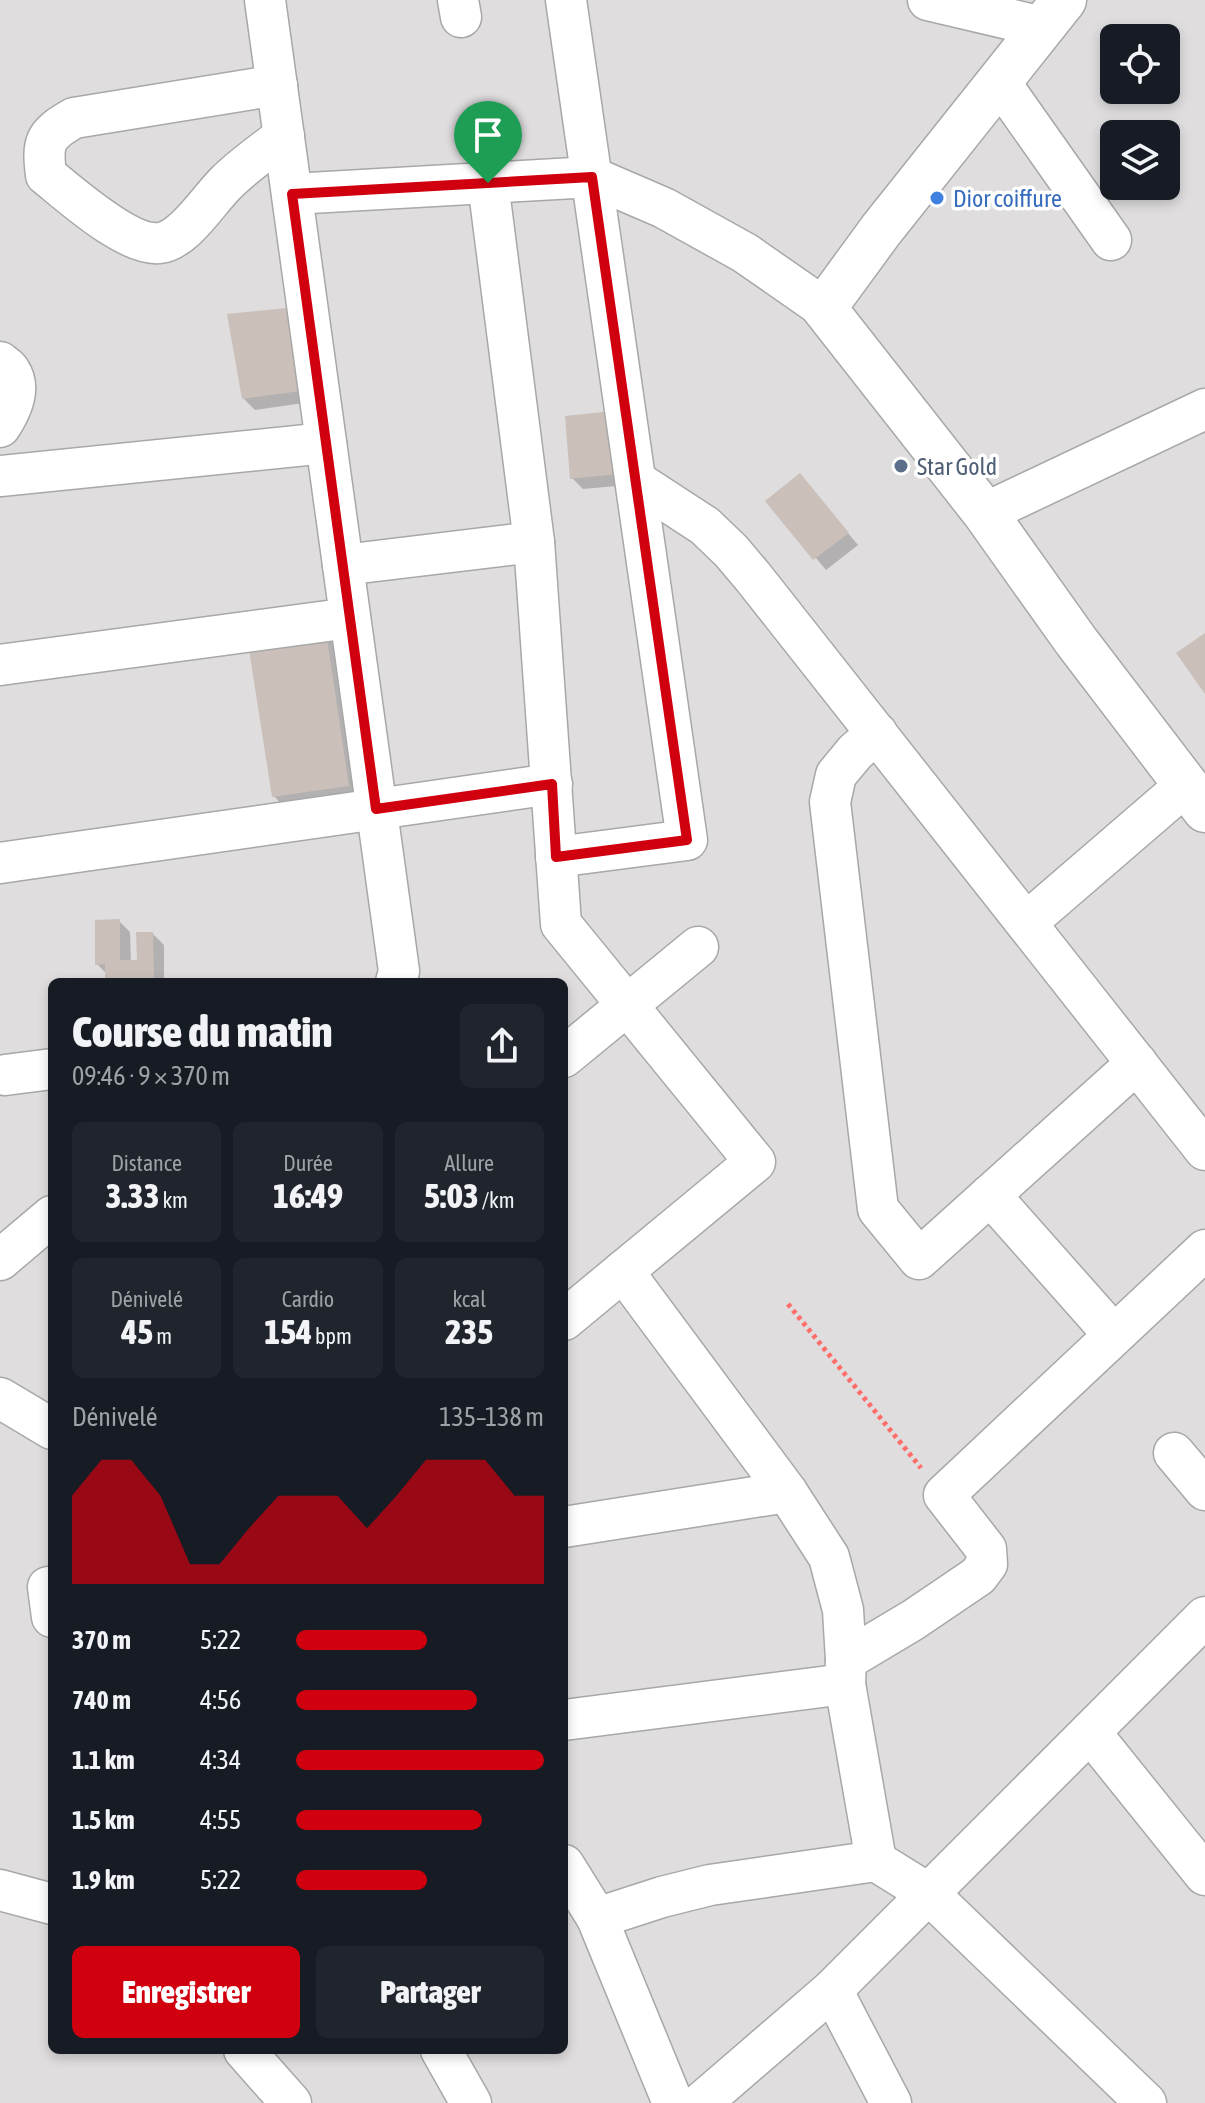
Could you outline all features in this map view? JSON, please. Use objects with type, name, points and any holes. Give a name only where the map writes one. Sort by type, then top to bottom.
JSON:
[{"type":"street","points":[[265,0],[399,971],[397,978]]},
{"type":"street","points":[[556,857],[687,840],[566,0]]},
{"type":"street","points":[[928,0],[1053,14]]},
{"type":"street","points":[[824,308],[881,230],[1053,14]]},
{"type":"street","points":[[999,81],[1111,240]]},
{"type":"street","points":[[277,85],[74,118],[57,127],[46,141],[46,175],[98,217],[139,240],[160,243],[178,236],[228,181],[284,136]]},
{"type":"street","points":[[292,194],[592,177],[664,208],[745,253],[824,308],[985,513],[1076,641],[1195,798],[1027,922]]},
{"type":"street","points":[[488,183],[534,542],[561,924],[755,1162],[568,1317]]},
{"type":"street","points":[[0,362],[11,372],[16,392],[0,427]]},
{"type":"street","points":[[985,513],[1205,409]]},
{"type":"street","points":[[0,476],[326,443]]},
{"type":"street","points":[[636,481],[705,526],[731,551],[1205,1150]]},
{"type":"street","points":[[343,565],[534,542]]},
{"type":"street","points":[[0,665],[350,618]]},
{"type":"street","points":[[877,733],[855,752],[836,775],[830,802],[878,1209],[919,1259],[1137,1063]]},
{"type":"street","points":[[0,863],[552,784]]},
{"type":"street","points":[[568,1054],[698,947]]},
{"type":"street","points":[[5,1075],[48,1070]]},
{"type":"street","points":[[990,1195],[1114,1335]]},
{"type":"street","points":[[0,1260],[48,1219]]},
{"type":"street","points":[[568,1719],[846,1672],[913,1620],[978,1576],[987,1564],[986,1549],[944,1495],[1205,1250]]},
{"type":"street","points":[[623,1271],[787,1492],[829,1557],[843,1610],[846,1672],[876,1861]]},
{"type":"street","points":[[0,1398],[48,1427]]},
{"type":"street","points":[[1174,1453],[1205,1490]]},
{"type":"street","points":[[568,1526],[787,1492]]},
{"type":"street","points":[[701,2103],[832,1990],[1205,1617]]},
{"type":"street","points":[[1090,1732],[1205,1875]]},
{"type":"street","points":[[597,1918],[710,1885],[876,1861],[929,1894],[1146,2103]]},
{"type":"street","points":[[568,1871],[597,1918],[673,2103]]},
{"type":"street","points":[[0,1890],[48,1903]]},
{"type":"street","points":[[832,1990],[891,2103]]},
{"type":"street","points":[[248,2054],[291,2103]]},
{"type":"street","points":[[443,2054],[471,2103]]},
{"type":"path","points":[[788,1304],[944,1495]]},
{"type":"shaded area","points":[[0,0],[1205,0],[1205,2103],[0,2103]]},
{"type":"building","points":[[287,308],[301,391],[242,399],[227,314]]},
{"type":"building","points":[[612,411],[618,474],[570,479],[565,416]]},
{"type":"building","points":[[800,473],[849,533],[813,560],[765,501]]},
{"type":"building","points":[[325,625],[349,786],[272,797],[247,637]]},
{"type":"building","points":[[1205,633],[1205,694],[1176,653]]},
{"type":"building","points":[[120,919],[120,960],[137,960],[136,932],[153,932],[154,978],[105,978],[105,964],[95,965],[95,920]]},
{"type":"place","name":"Dior coiffure","points":[[937,198]]},
{"type":"place","name":"Star Gold","points":[[901,466]]},
{"type":"route","points":[[592,177],[687,840],[556,857],[552,784],[376,809],[292,194],[488,183],[592,177]]}]
